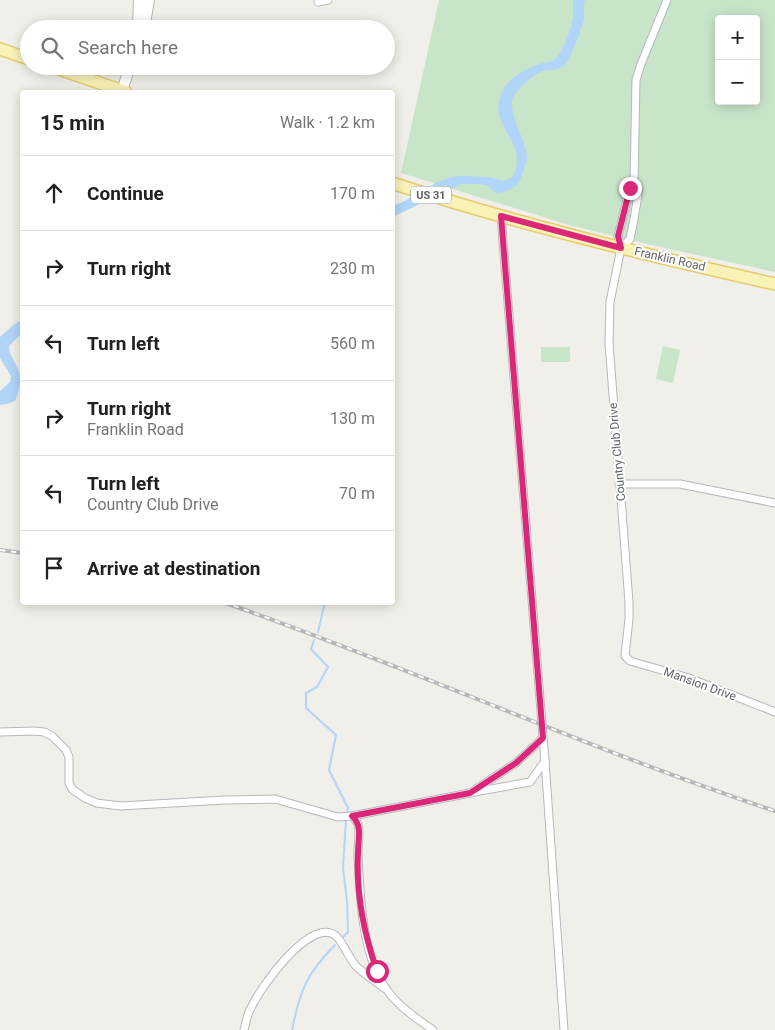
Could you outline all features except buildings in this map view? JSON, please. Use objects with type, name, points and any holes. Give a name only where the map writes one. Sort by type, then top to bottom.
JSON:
[{"type":"main road","points":[[138,20],[139,0]]},
{"type":"main road","points":[[146,20],[149,0]]},
{"type":"main road","points":[[0,49],[20,56]]},
{"type":"main road","points":[[76,75],[118,90]]},
{"type":"main road","points":[[124,90],[128,75]]},
{"type":"main road","name":"Franklin Road","points":[[395,183],[468,207],[621,248],[775,284]]},
{"type":"street","points":[[318,2],[328,0]]},
{"type":"street","name":"Country Club Drive","points":[[621,248],[630,239],[638,196],[638,189],[634,183],[636,80],[667,0]]},
{"type":"street","name":"Country Club Drive","points":[[625,658],[629,608],[609,343],[610,302],[621,248],[618,236],[630,188],[634,183]]},
{"type":"street","points":[[501,216],[545,762],[564,1030]]},
{"type":"street","points":[[619,484],[662,483],[686,485],[775,503]]},
{"type":"street","name":"Mansion Drive","points":[[625,658],[688,678],[775,712]]},
{"type":"street","points":[[0,732],[34,731],[44,732],[52,736],[66,750],[69,757],[68,774],[70,786],[76,793],[97,803],[120,806],[225,800],[275,800],[338,817],[352,816],[530,782],[545,762]]},
{"type":"street","points":[[470,793],[516,763],[543,738]]},
{"type":"street","points":[[352,816],[357,821],[359,827],[360,899],[367,942],[386,990]]},
{"type":"street","points":[[244,1030],[250,1009],[279,967],[311,936],[320,933],[336,936],[356,966],[386,990],[402,1008],[433,1030]]},
{"type":"green space","points":[[439,0],[775,0],[775,272],[569,225],[401,173]]},
{"type":"green space","points":[[663,346],[680,350],[673,383],[656,379]]},
{"type":"green space","points":[[541,347],[570,347],[570,362],[541,362]]},
{"type":"water","points":[[573,0],[585,0],[584,19],[567,62],[560,68],[536,74],[523,85],[513,98],[512,109],[525,145],[527,158],[521,177],[516,185],[509,190],[495,193],[488,186],[461,184],[395,216],[395,205],[442,180],[467,176],[487,177],[503,181],[513,176],[517,163],[516,152],[499,114],[499,103],[503,90],[515,76],[532,67],[553,61],[560,54],[572,23]]},
{"type":"water","points":[[20,321],[20,335],[9,346],[10,354],[20,374],[20,383],[15,401],[0,405],[0,391],[10,382],[11,376],[0,358],[0,337]]},
{"type":"waterway","points":[[318,632],[324,605]]},
{"type":"waterway","points":[[314,640],[311,649],[328,667],[317,687],[306,693],[306,708],[336,735],[329,770],[348,808],[347,814]]},
{"type":"waterway","points":[[343,937],[348,932],[343,868],[346,819]]},
{"type":"waterway","points":[[292,1030],[301,994],[311,974],[335,945]]},
{"type":"railway","points":[[0,550],[20,553]]},
{"type":"railway","points":[[231,605],[361,653],[567,735],[775,811]]},
{"type":"route","points":[[377,971],[367,942],[360,899],[358,852],[360,836],[357,821],[352,816],[470,793],[516,763],[543,738],[501,216],[621,248],[618,236],[630,188]]}]
